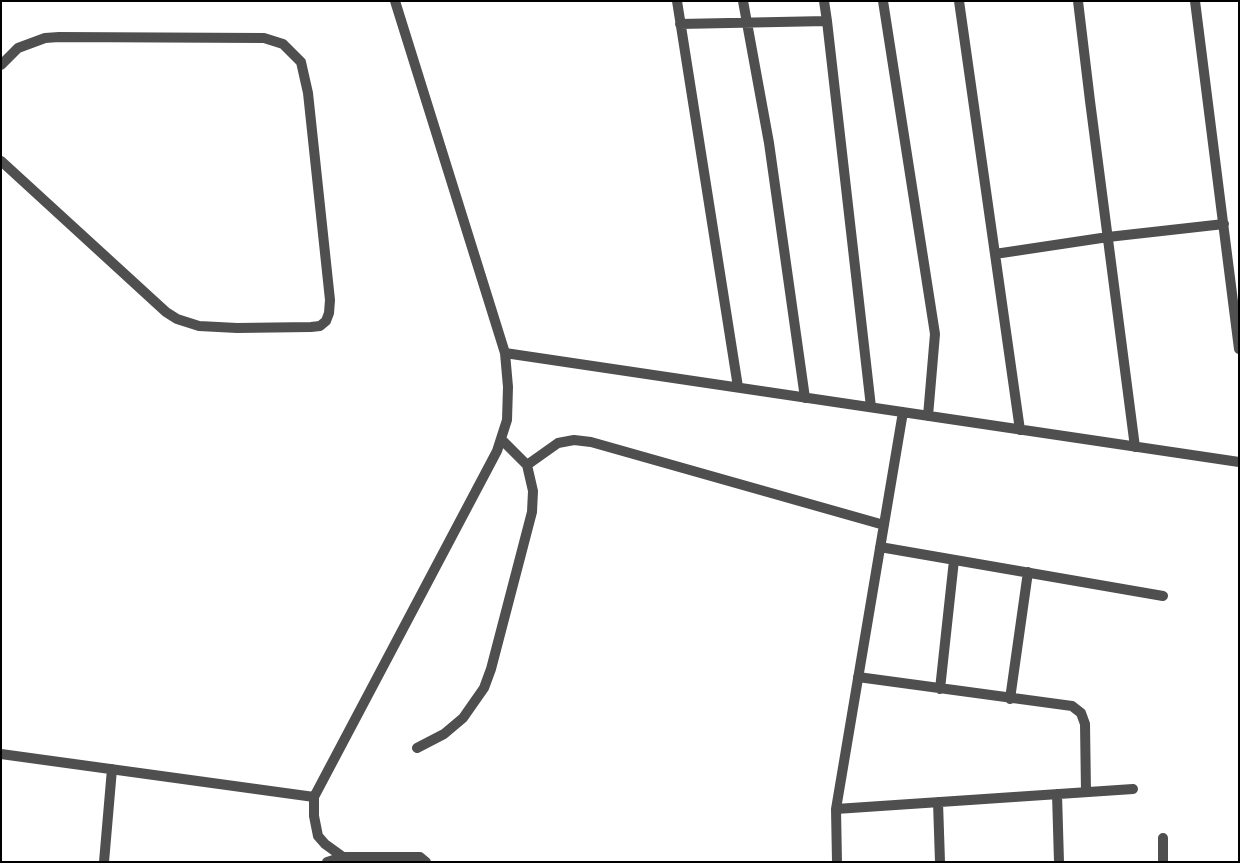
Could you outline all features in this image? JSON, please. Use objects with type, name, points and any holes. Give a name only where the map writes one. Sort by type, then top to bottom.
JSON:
[{"type":"street","points":[[343,857],[325,844],[318,836],[314,816],[314,797],[494,458],[507,420],[508,388],[505,353],[395,1]]},
{"type":"street","points":[[677,1],[738,388]]},
{"type":"street","points":[[743,1],[769,144],[805,398]]},
{"type":"street","points":[[824,1],[871,407]]},
{"type":"street","points":[[883,1],[935,334],[928,416]]},
{"type":"street","points":[[959,1],[1020,430]]},
{"type":"street","points":[[1078,1],[1135,447]]},
{"type":"street","points":[[1195,1],[1239,349]]},
{"type":"street","points":[[680,24],[827,20]]},
{"type":"street","points":[[1,65],[18,48],[45,38],[264,38],[283,44],[301,62],[308,94],[330,300],[329,313],[326,321],[320,326],[311,327],[237,328],[199,326],[177,319],[166,312],[1,161]]},
{"type":"street","points":[[995,254],[1224,224]]},
{"type":"street","points":[[505,353],[1239,462]]},
{"type":"street","points":[[837,862],[836,809],[903,412]]},
{"type":"street","points":[[417,748],[444,734],[463,718],[484,688],[491,669],[532,512],[533,491],[527,465],[501,439]]},
{"type":"street","points":[[527,465],[558,443],[574,440],[591,442],[884,526]]},
{"type":"street","points":[[880,547],[1163,596]]},
{"type":"street","points":[[940,689],[954,560]]},
{"type":"street","points":[[1010,699],[1028,572]]},
{"type":"street","points":[[858,677],[1010,699],[1072,706],[1081,713],[1084,724],[1086,792]]},
{"type":"street","points":[[1,754],[314,797]]},
{"type":"street","points":[[104,862],[112,769]]},
{"type":"street","points":[[836,809],[1133,789]]},
{"type":"street","points":[[1058,794],[1059,862]]},
{"type":"street","points":[[938,802],[940,862]]},
{"type":"street","points":[[1163,838],[1163,862]]},
{"type":"street","points":[[327,862],[343,857],[420,857],[426,862]]}]
